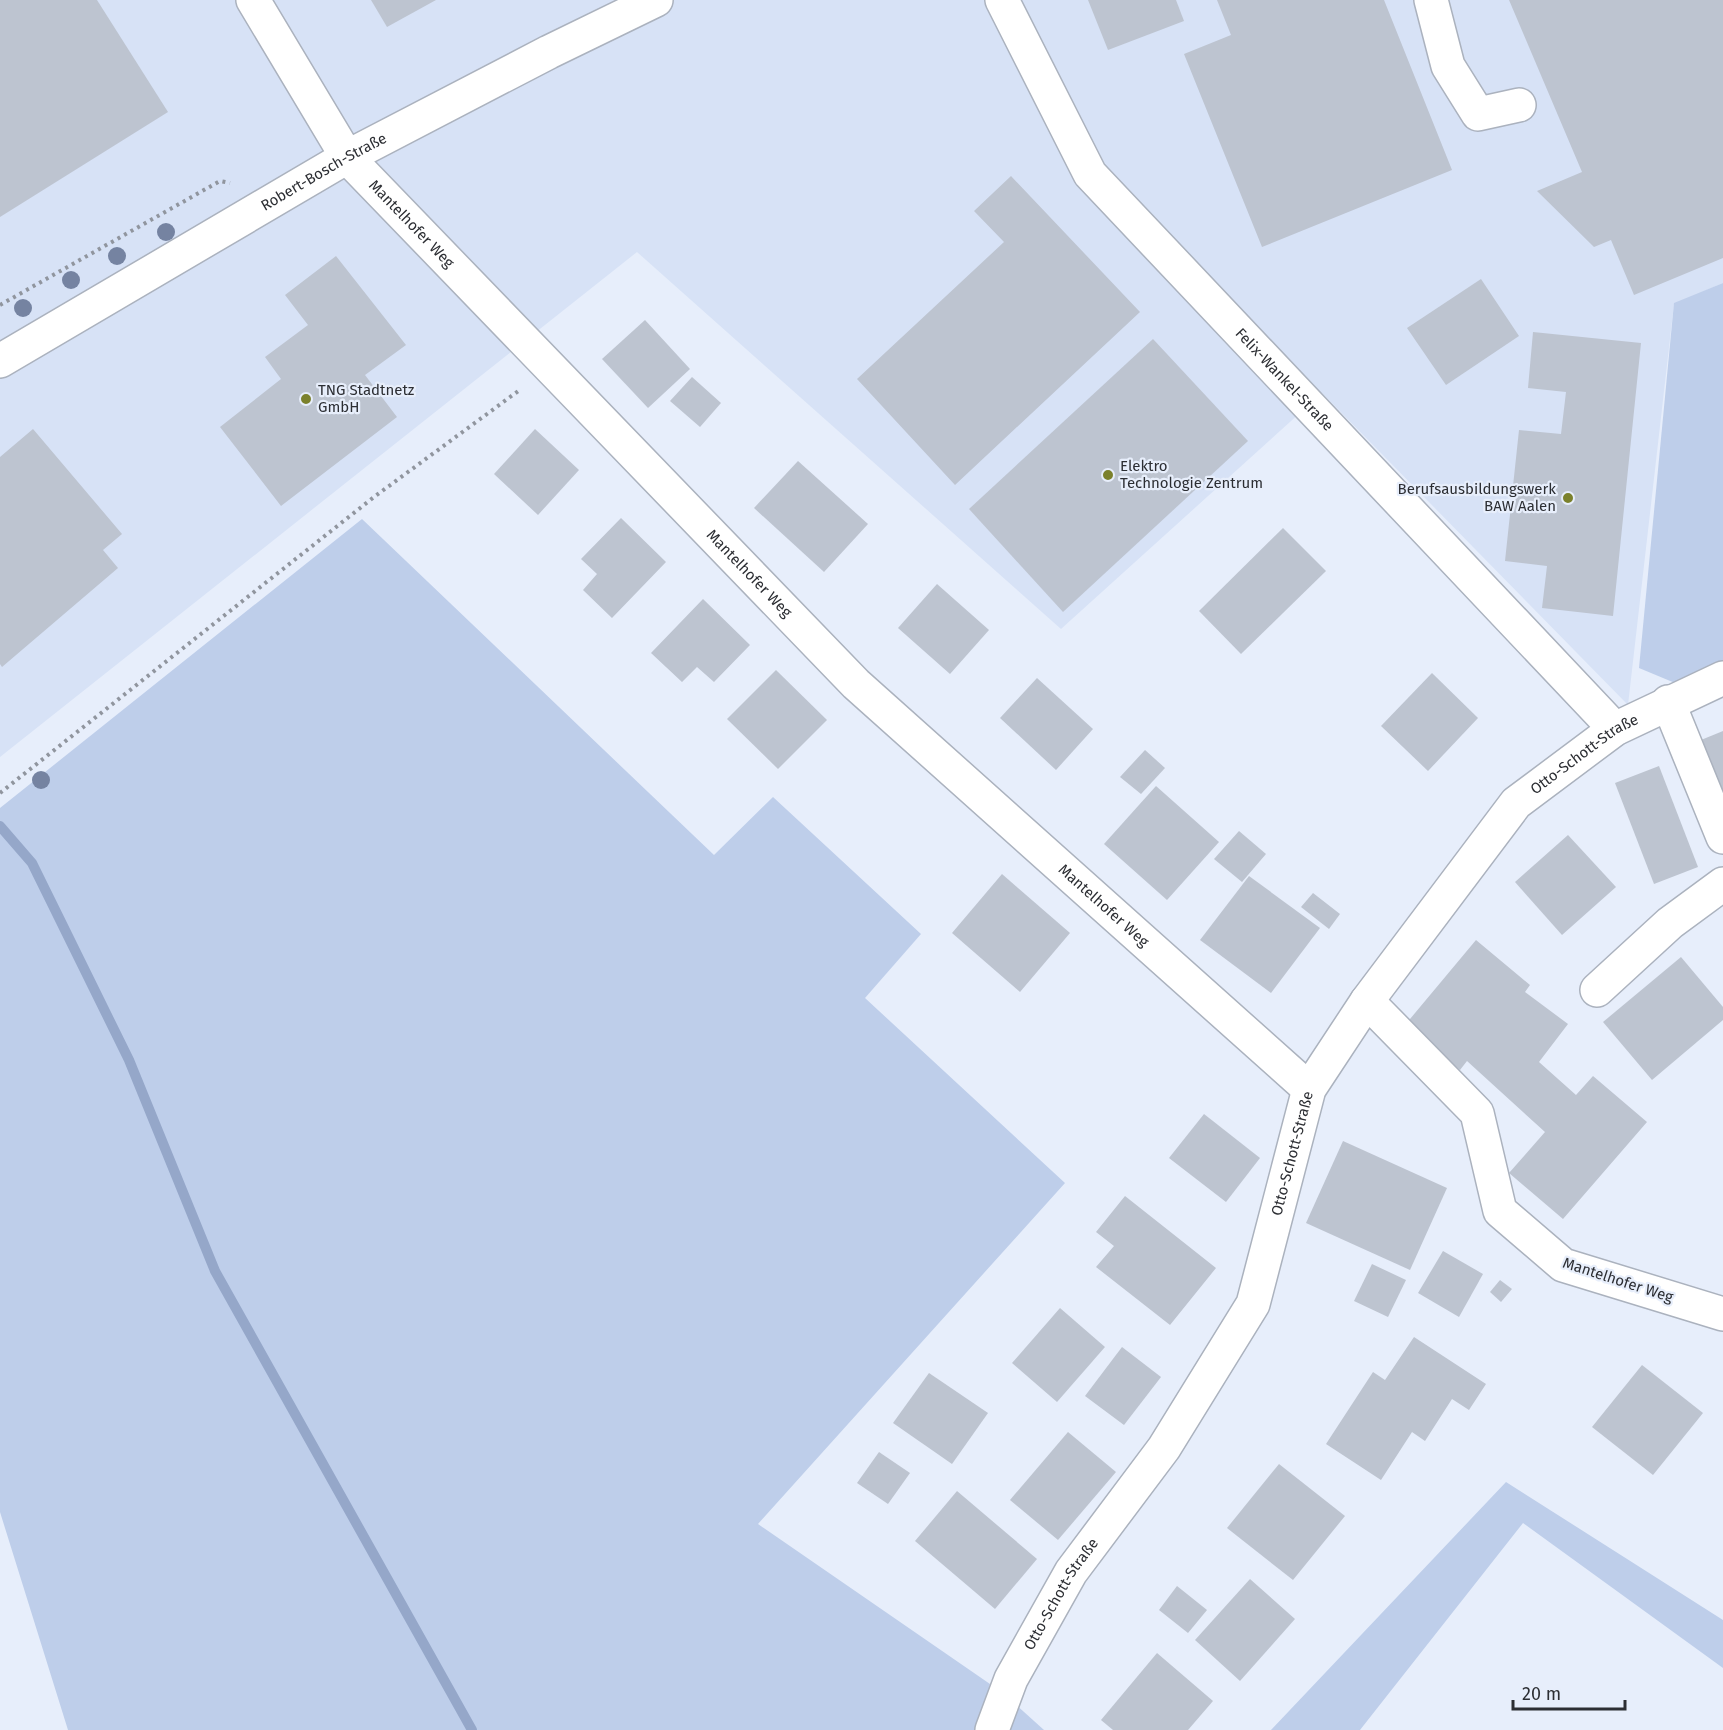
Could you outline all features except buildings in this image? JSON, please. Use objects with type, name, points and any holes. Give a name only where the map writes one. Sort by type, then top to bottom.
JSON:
[{"type":"street","name":"Mantelhofer Weg","points":[[253,0],[347,157],[856,684],[1310,1089]]},
{"type":"street","name":"Robert-Bosch-Straße","points":[[0,361],[347,157],[549,52],[656,0]]},
{"type":"street","name":"Felix-Wankel-Straße","points":[[1002,0],[1090,174],[1615,729]]},
{"type":"street","points":[[1431,0],[1448,66],[1478,114],[1519,105]]},
{"type":"street","name":"Otto-Schott-Straße","points":[[992,1730],[1011,1679],[1071,1572],[1164,1448],[1253,1304],[1310,1089],[1367,1001],[1516,803],[1615,729],[1723,678]]},
{"type":"street","points":[[1668,702],[1723,837]]},
{"type":"street","points":[[1597,990],[1670,923],[1723,884]]},
{"type":"street","name":"Mantelhofer Weg","points":[[1367,1001],[1477,1113],[1500,1211],[1563,1265],[1723,1314]]},
{"type":"path","points":[[0,305],[220,181],[283,194]]},
{"type":"path","points":[[0,793],[374,497],[550,368]]},
{"type":"shaded area","points":[[0,0],[1723,0],[1723,283],[1674,304],[1628,705],[1322,393],[1061,629],[637,252],[0,757]]},
{"type":"shaded area","points":[[1723,283],[1723,663],[1675,683],[1639,668],[1674,303]]},
{"type":"shaded area","points":[[362,519],[714,855],[773,797],[921,934],[865,998],[1065,1183],[758,1524],[990,1684],[979,1730],[68,1730],[0,1512],[0,808]]},
{"type":"shaded area","points":[[1506,1482],[1723,1620],[1723,1668],[1523,1523],[1360,1730],[1271,1730]]},
{"type":"shaded area","points":[[1012,1701],[1044,1730],[1005,1730]]},
{"type":"waterway","points":[[0,826],[32,863],[129,1060],[215,1271],[472,1730]]},
{"type":"place","name":"TNG Stadtnetz GmbH","points":[[306,399]]},
{"type":"place","name":"Elektro Technologie Zentrum","points":[[1108,475]]},
{"type":"place","name":"Berufsausbildungswerk BAW Aalen","points":[[1568,498]]}]
